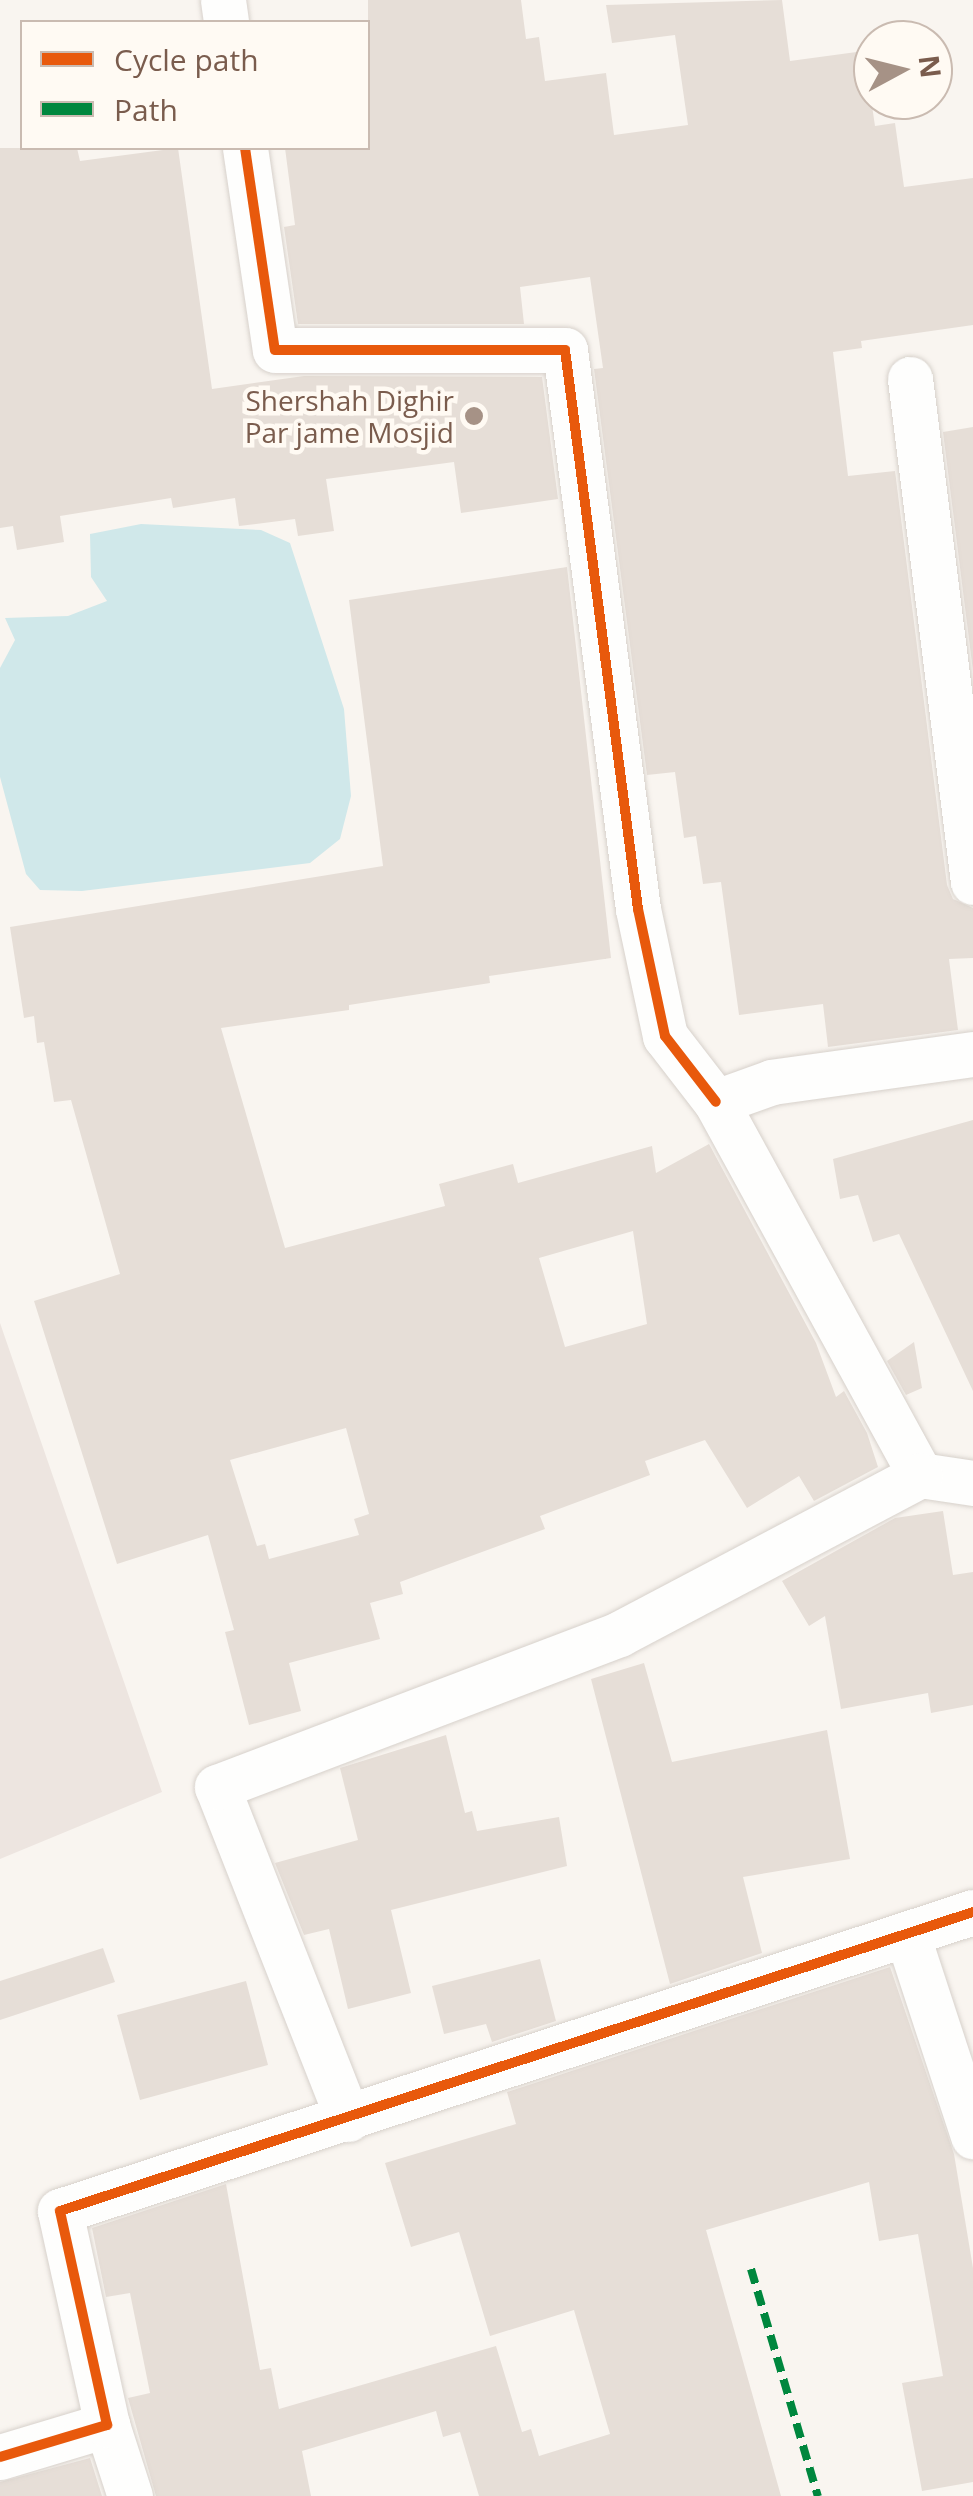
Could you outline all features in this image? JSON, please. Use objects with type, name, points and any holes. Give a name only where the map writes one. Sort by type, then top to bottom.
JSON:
[{"type":"street","points":[[245,150],[276,350],[565,350],[638,910],[665,1036],[716,1102],[920,1475]]},
{"type":"street","points":[[910,379],[973,882]]},
{"type":"street","points":[[716,1102],[772,1082],[863,1065],[973,1054]]},
{"type":"street","points":[[348,2119],[217,1787],[618,1634],[920,1475],[973,1483]]},
{"type":"street","points":[[130,2496],[108,2425],[60,2210],[973,1912]]},
{"type":"street","points":[[907,1934],[973,2136]]},
{"type":"street","points":[[0,2457],[108,2425]]},
{"type":"shaded area","points":[[0,1323],[162,1792],[0,1859]]},
{"type":"water","points":[[141,524],[261,530],[290,543],[344,709],[351,796],[340,839],[310,863],[82,891],[40,890],[26,874],[0,777],[0,668],[15,640],[5,618],[68,616],[107,601],[91,577],[90,534]]},
{"type":"building","points":[[368,0],[521,0],[526,39],[539,37],[545,81],[606,73],[614,135],[688,125],[675,35],[612,43],[606,5],[782,0],[790,61],[853,52],[853,120],[874,120],[875,126],[895,123],[904,187],[973,178],[973,325],[861,341],[862,348],[833,352],[848,476],[895,471],[947,885],[953,899],[973,908],[973,958],[949,959],[958,1030],[828,1047],[823,1004],[739,1015],[721,882],[703,884],[696,836],[684,838],[675,772],[647,775],[594,369],[603,368],[590,277],[520,287],[524,324],[298,324],[284,227],[295,225],[285,150],[370,150]]},
{"type":"building","points":[[0,148],[77,150],[80,161],[178,150],[212,389],[304,376],[542,377],[558,499],[461,513],[454,462],[326,479],[334,531],[298,536],[295,519],[239,526],[235,498],[173,508],[171,498],[60,516],[64,542],[17,550],[13,526],[0,528]]},
{"type":"building","points":[[973,427],[973,671],[943,432]]},
{"type":"building","points":[[567,567],[611,958],[489,976],[490,983],[349,1005],[349,1010],[221,1028],[285,1248],[445,1206],[439,1184],[513,1164],[518,1183],[652,1146],[656,1173],[709,1144],[816,1343],[836,1397],[844,1391],[867,1433],[878,1467],[814,1501],[799,1476],[747,1508],[705,1440],[645,1461],[650,1475],[540,1516],[545,1529],[400,1582],[403,1594],[370,1603],[380,1639],[289,1663],[301,1711],[249,1725],[225,1632],[234,1630],[208,1535],[117,1564],[34,1301],[120,1274],[71,1100],[54,1102],[44,1042],[37,1043],[34,1016],[24,1018],[10,927],[383,866],[349,600]],"holes":[[[633,1231],[647,1324],[565,1347],[539,1258]],[[346,1428],[369,1514],[354,1519],[359,1535],[269,1559],[265,1544],[257,1546],[230,1460]]]},
{"type":"building","points":[[973,1120],[973,1391],[899,1234],[873,1242],[858,1195],[840,1199],[833,1159]]},
{"type":"building","points":[[914,1342],[922,1388],[906,1395],[887,1361]]},
{"type":"building","points":[[943,1511],[953,1575],[973,1572],[973,1705],[931,1713],[928,1693],[841,1709],[825,1616],[809,1626],[782,1581],[895,1518]]},
{"type":"building","points":[[644,1663],[672,1762],[827,1730],[850,1859],[743,1877],[762,1953],[670,1984],[591,1679]]},
{"type":"building","points":[[446,1735],[465,1813],[472,1811],[477,1831],[559,1817],[567,1866],[391,1910],[411,1993],[348,2009],[329,1929],[304,1935],[275,1863],[358,1840],[340,1768]]},
{"type":"building","points":[[103,1948],[115,1982],[0,2020],[0,1981]]},
{"type":"building","points":[[540,1959],[556,2021],[492,2042],[486,2024],[444,2034],[432,1986]]},
{"type":"building","points":[[890,1967],[954,2154],[973,2268],[973,2482],[922,2491],[902,2383],[943,2376],[918,2234],[879,2241],[869,2182],[706,2230],[781,2496],[479,2496],[460,2432],[443,2437],[436,2411],[302,2451],[311,2496],[156,2496],[128,2398],[150,2393],[130,2293],[106,2297],[92,2228],[226,2184],[260,2370],[271,2368],[279,2409],[496,2346],[522,2432],[531,2429],[539,2456],[610,2434],[574,2310],[490,2336],[459,2232],[411,2247],[385,2163],[516,2124],[507,2092]]},
{"type":"building","points":[[246,1981],[268,2065],[140,2100],[117,2015]]},
{"type":"building","points":[[90,2458],[102,2496],[0,2496],[0,2482]]},
{"type":"marked path","points":[[751,2269],[818,2496]]},
{"type":"cycle path","points":[[245,150],[275,350],[565,350],[638,909],[665,1036],[716,1102]]},
{"type":"cycle path","points":[[0,2457],[107,2425],[60,2211],[973,1912]]},
{"type":"place","name":"Shershah Dighir Par jame Mosjid","points":[[474,416]]}]
